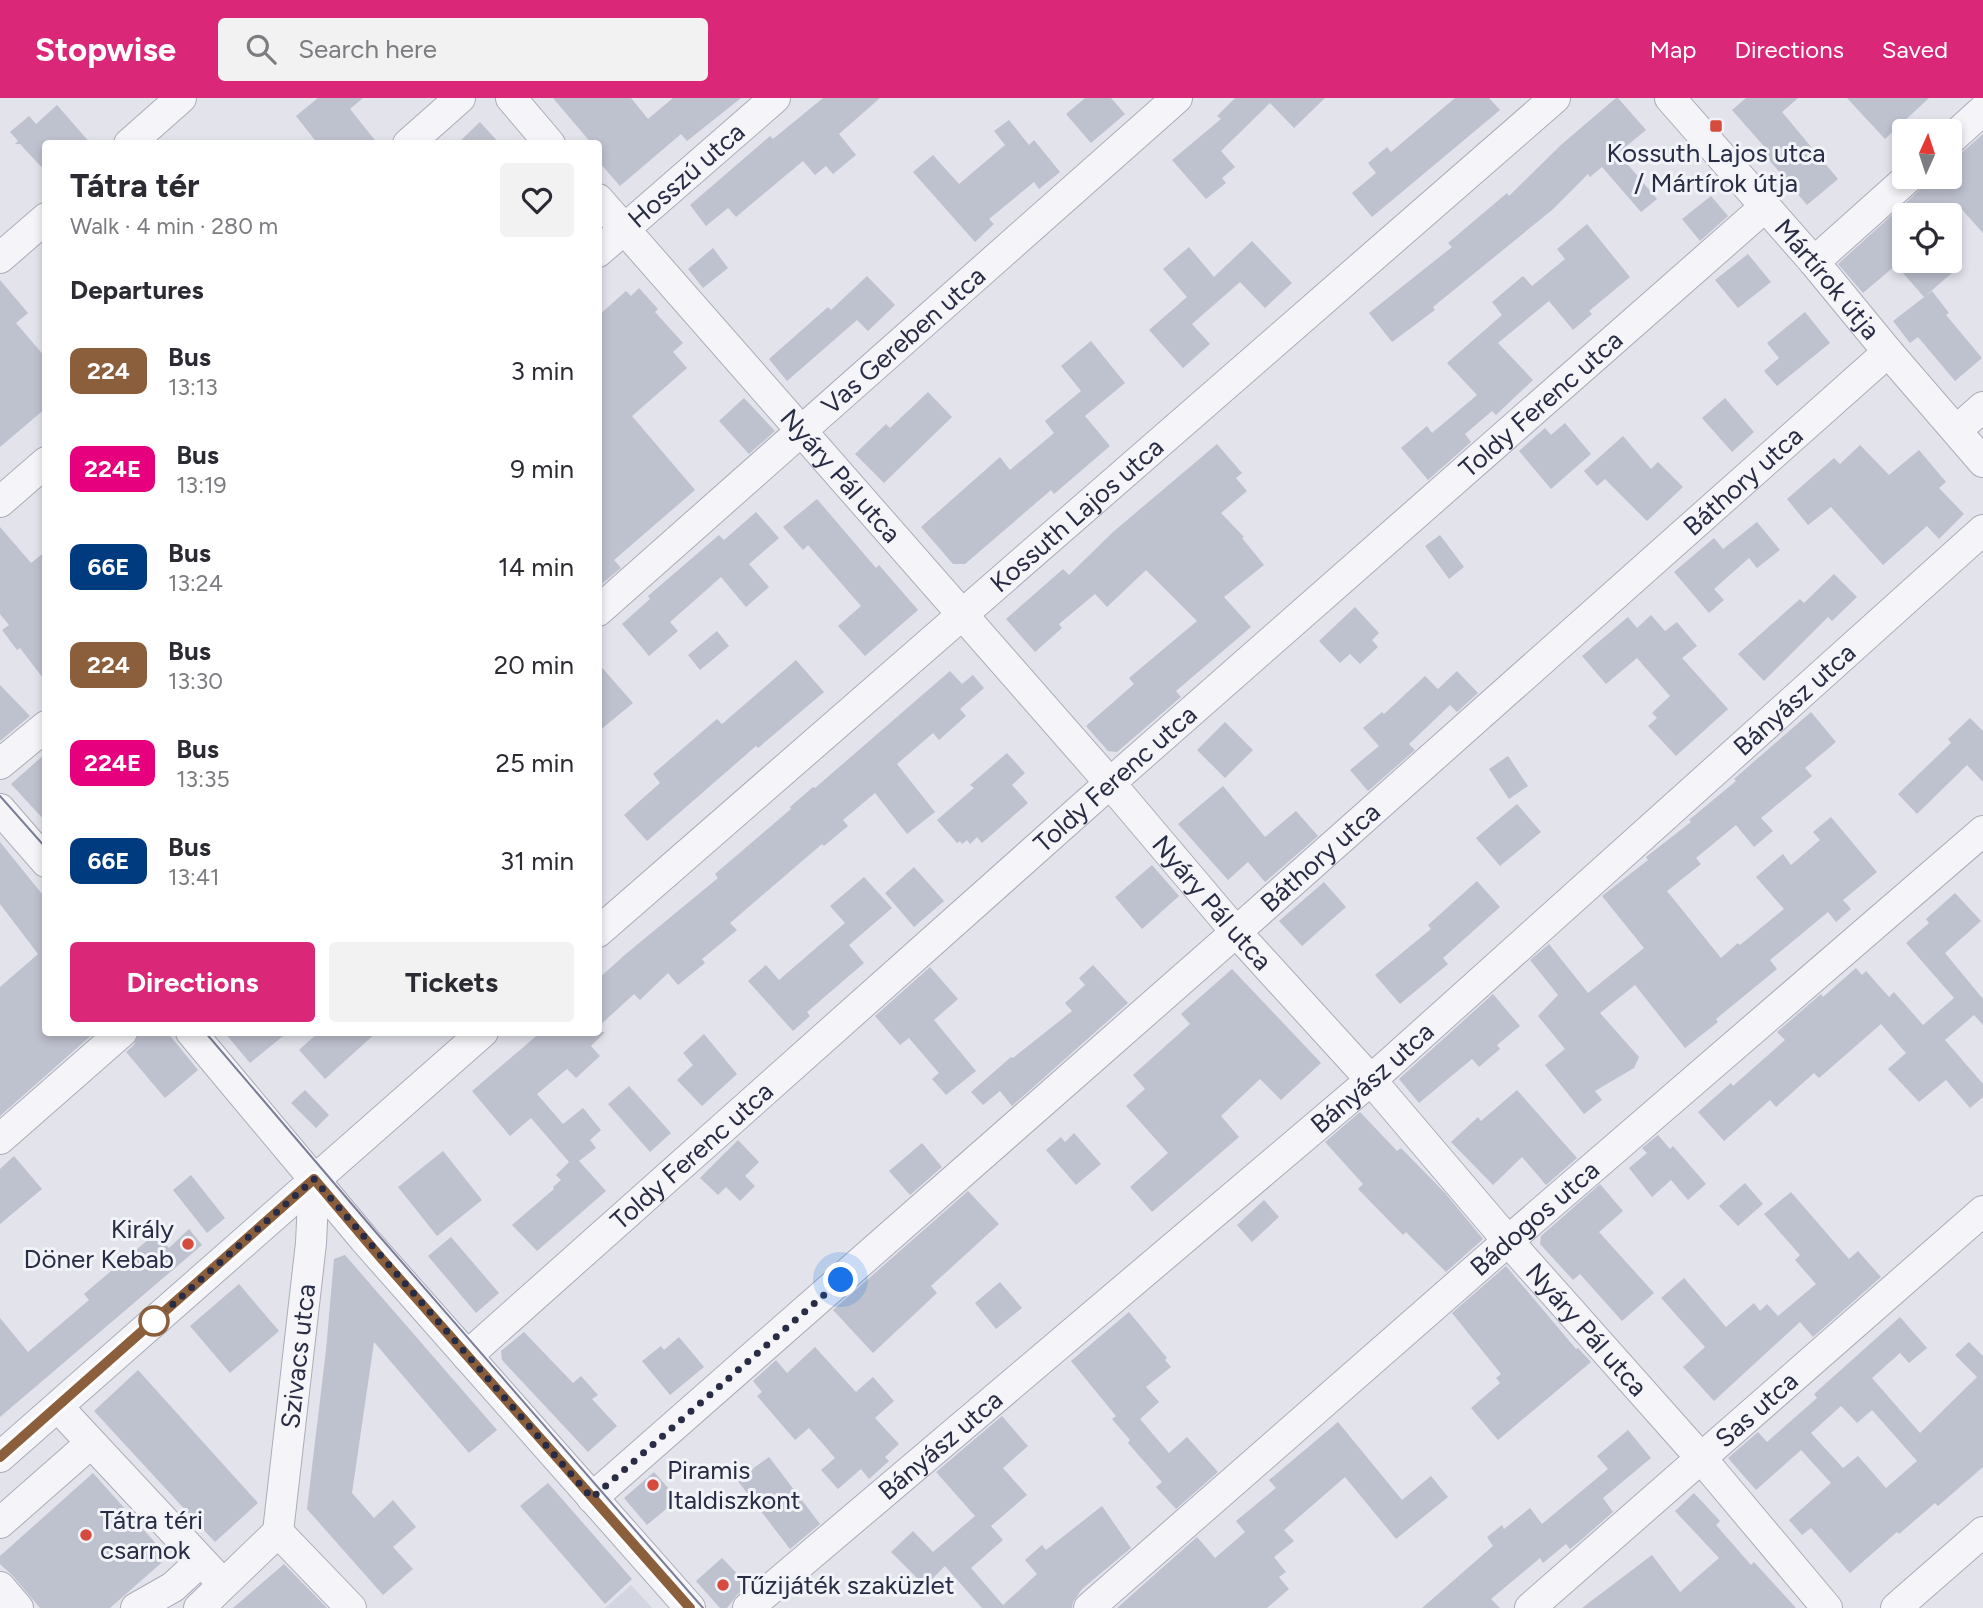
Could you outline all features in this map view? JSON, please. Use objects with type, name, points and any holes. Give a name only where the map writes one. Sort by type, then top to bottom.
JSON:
[{"type":"street","points":[[133,140],[180,98]]},
{"type":"street","points":[[413,140],[460,98]]},
{"type":"street","points":[[511,98],[547,140]]},
{"type":"street","name":"Hosszú utca","points":[[602,249],[775,98]]},
{"type":"street","name":"Vas Gereben utca","points":[[602,607],[1177,98]]},
{"type":"street","name":"Kossuth Lajos utca","points":[[602,929],[964,616],[1555,98]]},
{"type":"street","name":"Mártírok útja","points":[[1670,98],[1766,206],[1983,462]]},
{"type":"street","points":[[1962,130],[1983,110]]},
{"type":"street","points":[[1814,262],[1896,189]]},
{"type":"street","name":"Nyáry Pál utca","points":[[602,203],[1110,783],[1236,932],[1371,1080],[1508,1241],[1701,1458],[1827,1608]]},
{"type":"street","name":"Toldy Ferenc utca","points":[[467,1356],[1110,783],[1766,206]]},
{"type":"street","points":[[0,258],[42,221]]},
{"type":"street","name":"Báthory utca","points":[[592,1498],[1236,932],[1888,352]]},
{"type":"street","points":[[1957,430],[1983,407]]},
{"type":"street","points":[[0,502],[42,465]]},
{"type":"street","name":"Bányász utca","points":[[748,1608],[1371,1080],[1983,530]]},
{"type":"street","points":[[0,764],[42,729]]},
{"type":"street","points":[[0,809],[42,857]]},
{"type":"street","name":"Bádogos utca","points":[[1089,1608],[1508,1241],[1983,831]]},
{"type":"street","points":[[0,1139],[117,1036]]},
{"type":"street","points":[[194,1036],[467,1356],[689,1608]]},
{"type":"street","points":[[0,1457],[478,1036]]},
{"type":"street","name":"Szivacs utca","points":[[278,1532],[311,1243],[314,1179]]},
{"type":"street","name":"Sas utca","points":[[1530,1608],[1983,1211]]},
{"type":"street","points":[[58,1407],[223,1584]]},
{"type":"street","points":[[0,1523],[91,1443]]},
{"type":"street","points":[[199,1608],[278,1532],[351,1608]]},
{"type":"street","points":[[1896,1608],[1983,1532]]},
{"type":"street","points":[[129,1603],[173,1587],[200,1562]]},
{"type":"street","points":[[0,1587],[18,1608]]},
{"type":"path","points":[[46,1515],[129,1603]]},
{"type":"shaded area","points":[[631,1585],[652,1608],[605,1608]]},
{"type":"building","points":[[318,98],[363,98],[350,109],[375,140],[315,140],[296,116]]},
{"type":"building","points":[[553,98],[631,98],[648,119],[673,98],[741,98],[687,141],[681,134],[620,186],[602,166],[602,140],[589,140]]},
{"type":"building","points":[[823,98],[880,98],[839,134],[856,155],[833,174],[826,166],[815,175],[803,161],[736,217],[728,208],[706,226],[690,205],[770,136],[773,139]]},
{"type":"building","points":[[1085,98],[1111,98],[1125,114],[1091,143],[1066,114]]},
{"type":"building","points":[[1235,98],[1325,98],[1294,128],[1270,103],[1221,151],[1235,167],[1222,178],[1226,183],[1206,199],[1172,160],[1221,119],[1217,116]]},
{"type":"building","points":[[1455,98],[1489,98],[1500,110],[1372,217],[1352,193],[1376,173],[1368,163],[1387,147],[1391,152]]},
{"type":"building","points":[[1616,98],[1646,130],[1618,153],[1657,199],[1641,212],[1602,167],[1590,177],[1588,174],[1552,210],[1433,307],[1435,310],[1392,342],[1369,313],[1452,247],[1448,243],[1507,193],[1509,196],[1562,144]]},
{"type":"building","points":[[1746,98],[1798,98],[1782,112],[1838,179],[1807,205],[1765,155],[1769,152],[1732,110]]},
{"type":"building","points":[[1847,98],[1929,98],[1906,119],[1892,119],[1892,132],[1885,139]]},
{"type":"building","points":[[57,105],[88,140],[42,140],[42,168],[20,144],[15,144],[18,141],[10,132],[29,116],[36,124]]},
{"type":"building","points":[[1009,120],[1029,145],[1034,140],[1060,172],[1039,189],[1034,182],[989,219],[994,224],[975,242],[913,172],[933,155],[959,184],[1005,145],[994,131]]},
{"type":"building","points":[[480,122],[496,140],[461,140]]},
{"type":"building","points":[[1983,134],[1983,233],[1962,209],[1962,203],[1905,203],[1921,189],[1962,189],[1962,152]]},
{"type":"building","points":[[1711,196],[1728,216],[1700,241],[1682,219]]},
{"type":"building","points":[[1892,215],[1892,268],[1863,293],[1838,264]]},
{"type":"building","points":[[1587,224],[1630,277],[1589,311],[1592,314],[1573,330],[1549,301],[1498,343],[1533,380],[1496,415],[1492,411],[1465,434],[1471,442],[1428,480],[1401,448],[1427,426],[1432,433],[1477,395],[1447,363],[1502,315],[1492,302],[1523,276],[1532,286],[1565,259],[1557,249]]},
{"type":"building","points":[[1252,241],[1292,283],[1265,308],[1240,282],[1192,324],[1210,344],[1183,368],[1149,330],[1187,297],[1163,269],[1189,247],[1214,277]]},
{"type":"building","points":[[713,248],[728,268],[703,288],[688,269]]},
{"type":"building","points":[[1748,254],[1771,282],[1738,308],[1715,280]]},
{"type":"building","points":[[1903,273],[1952,273],[1924,297]]},
{"type":"building","points":[[867,276],[895,305],[868,331],[857,320],[787,381],[769,359],[828,307],[831,310]]},
{"type":"building","points":[[0,280],[28,313],[16,323],[42,353],[42,411],[0,447]]},
{"type":"building","points":[[639,288],[658,309],[655,312],[683,343],[673,352],[687,368],[632,416],[695,490],[614,560],[621,568],[602,584],[602,312],[626,291],[631,296]]},
{"type":"building","points":[[1932,291],[1949,313],[1946,315],[1982,358],[1955,381],[1918,337],[1910,343],[1893,321]]},
{"type":"building","points":[[1805,312],[1830,343],[1777,386],[1764,371],[1779,358],[1767,343]]},
{"type":"building","points":[[1091,341],[1125,383],[1085,416],[1110,446],[1054,494],[1051,490],[965,564],[953,564],[921,527],[1000,457],[1010,470],[1054,433],[1045,421],[1081,391],[1061,366]]},
{"type":"building","points":[[928,392],[952,417],[884,483],[855,454],[886,424],[890,428]]},
{"type":"building","points":[[744,398],[775,431],[749,454],[719,421]]},
{"type":"building","points":[[1725,398],[1754,432],[1732,452],[1702,418]]},
{"type":"building","points":[[1565,423],[1591,454],[1551,489],[1519,451],[1545,428],[1551,435]]},
{"type":"building","points":[[1623,436],[1651,469],[1658,462],[1683,487],[1647,521],[1605,479],[1597,486],[1584,471]]},
{"type":"building","points":[[1217,444],[1242,473],[1236,478],[1247,491],[1221,513],[1244,537],[1242,538],[1264,565],[1224,597],[1251,627],[1176,691],[1181,697],[1117,752],[1108,751],[1086,726],[1134,684],[1129,678],[1197,621],[1146,570],[1107,607],[1095,594],[1059,624],[1062,628],[1035,652],[1006,619],[1063,569],[1069,575],[1113,532]]},
{"type":"building","points":[[1860,445],[1889,475],[1919,450],[1946,482],[1939,488],[1964,514],[1939,539],[1927,526],[1883,565],[1831,507],[1808,525],[1787,499],[1834,458],[1840,464]]},
{"type":"building","points":[[817,499],[876,568],[879,565],[918,610],[865,656],[838,626],[861,606],[808,545],[803,550],[783,527]]},
{"type":"building","points":[[756,512],[779,538],[749,564],[769,587],[746,607],[721,577],[670,622],[678,631],[649,656],[622,624],[650,599],[648,596],[719,535],[724,540]]},
{"type":"building","points":[[1757,522],[1780,550],[1757,568],[1749,558],[1714,589],[1724,600],[1709,613],[1674,572],[1714,538],[1723,549]]},
{"type":"building","points":[[0,527],[31,563],[42,554],[42,677],[2,630],[9,625],[0,614]]},
{"type":"building","points":[[1440,535],[1464,567],[1449,579],[1425,546]]},
{"type":"building","points":[[1834,574],[1857,597],[1832,621],[1828,617],[1764,681],[1738,654],[1800,599],[1804,603]]},
{"type":"building","points":[[1355,607],[1379,633],[1372,640],[1378,647],[1360,664],[1350,654],[1340,663],[1319,641]]},
{"type":"building","points":[[1651,615],[1665,631],[1677,622],[1697,646],[1682,658],[1728,709],[1676,756],[1648,726],[1657,718],[1652,713],[1670,696],[1637,658],[1606,684],[1582,656],[1628,617],[1637,628]]},
{"type":"building","points":[[717,631],[729,646],[700,670],[688,655]]},
{"type":"building","points":[[796,660],[824,692],[758,748],[756,746],[647,841],[624,815],[660,783],[653,774],[717,719],[722,724]]},
{"type":"building","points":[[602,668],[633,703],[602,729]]},
{"type":"building","points":[[950,671],[962,684],[973,675],[984,688],[960,709],[966,716],[939,740],[933,733],[897,764],[935,812],[907,834],[875,793],[843,820],[848,826],[824,846],[822,844],[730,923],[737,930],[702,959],[705,963],[678,985],[668,973],[640,1000],[634,994],[602,1023],[602,975],[718,878],[715,874]]},
{"type":"building","points":[[1457,671],[1478,693],[1457,712],[1450,705],[1409,744],[1415,750],[1368,791],[1350,770],[1379,746],[1363,728],[1382,712],[1384,714],[1425,676],[1438,689]]},
{"type":"building","points":[[0,685],[30,716],[0,741]]},
{"type":"building","points":[[1811,712],[1836,742],[1805,768],[1812,776],[1761,818],[1773,831],[1754,847],[1736,825],[1696,858],[1701,864],[1667,891],[1721,958],[1784,909],[1756,877],[1783,854],[1791,865],[1820,840],[1813,832],[1831,817],[1877,872],[1843,900],[1851,909],[1836,922],[1828,912],[1770,960],[1777,969],[1685,1048],[1635,985],[1600,1013],[1639,1057],[1634,1068],[1595,1091],[1602,1100],[1584,1114],[1545,1065],[1565,1049],[1538,1016],[1558,995],[1530,960],[1549,944],[1588,993],[1644,948],[1602,896],[1648,860],[1646,857],[1691,822],[1689,820]]},
{"type":"building","points":[[1970,718],[1983,731],[1983,782],[1967,765],[1917,814],[1898,794],[1951,743],[1948,739]]},
{"type":"building","points":[[1225,722],[1253,750],[1225,778],[1197,750]]},
{"type":"building","points":[[1007,753],[1025,773],[1012,785],[1028,803],[982,843],[977,837],[970,844],[967,840],[962,844],[960,841],[957,843],[937,820],[974,788],[970,785]]},
{"type":"building","points":[[1508,756],[1528,786],[1509,799],[1489,769]]},
{"type":"building","points":[[42,757],[42,818],[11,784]]},
{"type":"building","points":[[1223,786],[1265,837],[1296,811],[1318,836],[1265,882],[1248,862],[1228,880],[1178,824]]},
{"type":"building","points":[[1517,804],[1541,832],[1500,866],[1476,838]]},
{"type":"building","points":[[0,842],[42,894],[42,1036],[90,1036],[0,1116],[0,987],[38,954],[0,904]]},
{"type":"building","points":[[1152,865],[1179,896],[1142,929],[1115,897]]},
{"type":"building","points":[[914,867],[944,901],[914,927],[885,893]]},
{"type":"building","points":[[864,877],[892,908],[849,945],[864,963],[807,1012],[810,1016],[793,1031],[748,981],[766,965],[779,980],[845,923],[830,906]]},
{"type":"building","points":[[1477,881],[1500,907],[1443,958],[1448,964],[1400,1004],[1375,975],[1431,929],[1428,925]]},
{"type":"building","points":[[1324,882],[1346,907],[1302,946],[1279,921]]},
{"type":"building","points":[[1955,893],[1981,921],[1945,953],[1983,999],[1983,1025],[1974,1015],[1945,1040],[1983,1084],[1983,1097],[1970,1108],[1946,1080],[1919,1102],[1888,1069],[1906,1053],[1881,1024],[1819,1078],[1814,1073],[1776,1107],[1770,1100],[1724,1141],[1698,1112],[1731,1083],[1733,1086],[1785,1040],[1777,1032],[1856,968],[1862,975],[1866,971],[1889,997],[1894,992],[1923,1025],[1954,998],[1906,943],[1929,923],[1926,919]]},
{"type":"building","points":[[1093,965],[1128,1003],[1012,1106],[1000,1091],[983,1105],[971,1092],[1011,1057],[1072,1011],[1065,1003],[1085,985],[1079,978]]},
{"type":"building","points":[[930,967],[958,999],[934,1020],[976,1071],[946,1095],[932,1079],[939,1073],[909,1038],[900,1045],[875,1016]]},
{"type":"building","points":[[1232,969],[1321,1063],[1281,1100],[1260,1079],[1221,1116],[1239,1137],[1152,1212],[1130,1187],[1168,1153],[1126,1106],[1145,1089],[1133,1075],[1190,1024],[1181,1014]]},
{"type":"building","points":[[1493,994],[1520,1026],[1497,1045],[1500,1049],[1479,1067],[1472,1059],[1419,1103],[1399,1079]]},
{"type":"building","points":[[704,1034],[737,1074],[702,1106],[677,1080],[693,1065],[683,1053]]},
{"type":"building","points":[[137,1036],[170,1036],[198,1070],[165,1098],[126,1052],[134,1045]]},
{"type":"building","points":[[227,1036],[283,1036],[250,1063]]},
{"type":"building","points":[[315,1036],[373,1036],[325,1079],[299,1050]]},
{"type":"building","points":[[536,1036],[601,1036],[591,1046],[600,1056],[576,1078],[567,1069],[537,1094],[563,1124],[583,1108],[601,1130],[590,1140],[596,1148],[579,1161],[606,1191],[537,1251],[512,1225],[554,1189],[561,1180],[556,1175],[569,1162],[531,1118],[510,1136],[472,1091]]},
{"type":"building","points":[[629,1086],[671,1133],[650,1152],[608,1104]]},
{"type":"building","points":[[305,1090],[329,1115],[316,1128],[291,1103]]},
{"type":"building","points":[[1517,1090],[1577,1158],[1546,1185],[1522,1157],[1493,1185],[1451,1142],[1478,1117],[1481,1121]]},
{"type":"building","points":[[1360,1112],[1397,1151],[1401,1148],[1445,1193],[1483,1239],[1446,1272],[1406,1232],[1403,1235],[1358,1189],[1363,1184],[1325,1142]]},
{"type":"building","points":[[1074,1133],[1101,1164],[1076,1185],[1046,1150],[1061,1137],[1065,1142]]},
{"type":"building","points":[[1658,1135],[1670,1149],[1673,1146],[1706,1184],[1688,1200],[1671,1180],[1652,1197],[1629,1168],[1647,1153],[1642,1148]]},
{"type":"building","points":[[738,1140],[759,1162],[745,1176],[755,1186],[740,1201],[726,1187],[718,1195],[700,1178]]},
{"type":"building","points":[[922,1143],[942,1167],[910,1195],[889,1171]]},
{"type":"building","points":[[443,1151],[482,1200],[437,1236],[398,1187]]},
{"type":"building","points":[[14,1156],[42,1189],[0,1224],[0,1169]]},
{"type":"building","points":[[191,1175],[225,1218],[207,1233],[173,1190]]},
{"type":"building","points":[[1745,1183],[1763,1204],[1738,1226],[1719,1206]]},
{"type":"building","points":[[1600,1184],[1623,1211],[1599,1232],[1654,1293],[1622,1321],[1580,1274],[1573,1280],[1540,1244],[1541,1236]]},
{"type":"building","points":[[968,1191],[999,1224],[931,1286],[937,1293],[873,1353],[833,1310]]},
{"type":"building","points":[[1791,1192],[1849,1259],[1858,1251],[1881,1277],[1813,1337],[1800,1322],[1714,1401],[1683,1367],[1705,1347],[1661,1298],[1684,1278],[1726,1327],[1754,1303],[1760,1311],[1767,1304],[1778,1316],[1816,1284],[1795,1260],[1800,1255],[1764,1214]]},
{"type":"building","points":[[1264,1200],[1279,1217],[1252,1242],[1237,1225]]},
{"type":"building","points":[[189,1229],[202,1245],[0,1417],[0,1318],[28,1352],[89,1300],[84,1294],[156,1233],[169,1248]]},
{"type":"building","points":[[451,1237],[499,1293],[476,1313],[428,1256]]},
{"type":"building","points":[[345,1255],[497,1430],[469,1453],[374,1342],[352,1493],[374,1518],[393,1500],[416,1527],[393,1547],[413,1569],[383,1595],[307,1509],[334,1259]]},
{"type":"building","points":[[1506,1266],[1576,1349],[1591,1362],[1498,1440],[1471,1408],[1500,1383],[1496,1378],[1501,1374],[1452,1313]]},
{"type":"building","points":[[1000,1282],[1022,1308],[996,1329],[975,1303]]},
{"type":"building","points":[[239,1284],[279,1331],[230,1373],[190,1326]]},
{"type":"building","points":[[1129,1312],[1167,1358],[1165,1360],[1171,1367],[1146,1387],[1159,1402],[1140,1419],[1169,1453],[1187,1437],[1218,1472],[1176,1509],[1156,1487],[1162,1482],[1128,1443],[1130,1440],[1112,1419],[1116,1416],[1071,1361]]},
{"type":"building","points":[[1900,1317],[1927,1348],[1909,1363],[1900,1353],[1872,1378],[1920,1433],[1977,1377],[1955,1355],[1969,1342],[1983,1356],[1983,1467],[1938,1506],[1935,1503],[1899,1534],[1897,1532],[1850,1573],[1811,1528],[1802,1535],[1789,1520],[1831,1483],[1801,1450],[1756,1490],[1728,1458],[1758,1432],[1767,1442],[1817,1398],[1814,1394]],"holes":[[[1841,1406],[1857,1423],[1872,1410],[1917,1461],[1886,1488],[1858,1456],[1843,1468],[1811,1433]]]},
{"type":"building","points":[[524,1332],[573,1383],[581,1376],[598,1395],[592,1399],[617,1426],[588,1452],[502,1360],[501,1351]]},
{"type":"building","points":[[679,1337],[704,1367],[670,1395],[642,1361],[661,1346],[664,1350]]},
{"type":"building","points":[[815,1347],[856,1392],[873,1377],[894,1401],[875,1418],[899,1444],[885,1457],[889,1461],[869,1479],[861,1469],[838,1489],[821,1470],[835,1458],[809,1428],[795,1440],[757,1396],[762,1392],[753,1381],[776,1360],[787,1373]]},
{"type":"building","points":[[138,1370],[258,1503],[215,1542],[94,1411]]},
{"type":"building","points":[[1002,1416],[1028,1446],[1003,1468],[1027,1495],[991,1526],[1003,1540],[971,1568],[1003,1605],[1037,1574],[1025,1560],[1042,1545],[1046,1550],[1102,1506],[1131,1548],[1082,1589],[1072,1608],[982,1608],[945,1566],[925,1586],[891,1552],[913,1531],[933,1552],[975,1516],[936,1472]]},
{"type":"building","points":[[1338,1422],[1402,1500],[1431,1476],[1448,1497],[1396,1539],[1345,1477],[1284,1530],[1294,1541],[1274,1557],[1286,1572],[1279,1577],[1289,1589],[1267,1608],[1117,1608],[1197,1537],[1215,1558],[1245,1532],[1236,1521],[1276,1488],[1269,1480]]},
{"type":"building","points":[[1628,1430],[1651,1458],[1603,1498],[1613,1512],[1581,1540],[1570,1549],[1566,1544],[1543,1563],[1540,1558],[1491,1599],[1500,1608],[1422,1608],[1493,1546],[1487,1537],[1502,1525],[1504,1529],[1530,1508],[1542,1524],[1608,1469],[1597,1456]]},
{"type":"building","points":[[769,1457],[820,1524],[790,1549],[737,1480]]},
{"type":"building","name":"Piramis Italdiszkont","points":[[654,1472],[678,1499],[647,1525],[624,1498]]},
{"type":"building","name":"Tátra téri csarnok","points":[[93,1473],[168,1557],[110,1608],[40,1608],[0,1564],[0,1556]]},
{"type":"building","points":[[548,1483],[632,1579],[605,1604],[520,1506]]},
{"type":"building","points":[[1694,1493],[1720,1521],[1716,1525],[1751,1565],[1754,1562],[1796,1608],[1582,1608],[1652,1555],[1680,1592],[1719,1558],[1675,1511]]},
{"type":"building","name":"Tűzijáték szaküzlet","points":[[722,1558],[748,1585],[727,1608],[720,1608],[696,1581]]},
{"type":"building","points":[[284,1564],[327,1608],[233,1608]]},
{"type":"tram line","points":[[0,796],[42,843]]},
{"type":"tram line","points":[[208,1036],[703,1608]]},
{"type":"bus line","name":"224","points":[[0,1457],[314,1179],[690,1608]]},
{"type":"place","name":"Kossuth Lajos utca / Mártírok útja","points":[[1716,126]]},
{"type":"place","name":"Király Döner Kebab","points":[[188,1244]]},
{"type":"place","name":"Piramis Italdiszkont","points":[[653,1485]]},
{"type":"place","name":"Tátra téri csarnok","points":[[86,1535]]},
{"type":"place","name":"Tűzijáték szaküzlet","points":[[723,1585]]},
{"type":"route","points":[[154,1321],[314,1179],[592,1498],[841,1280]]}]
